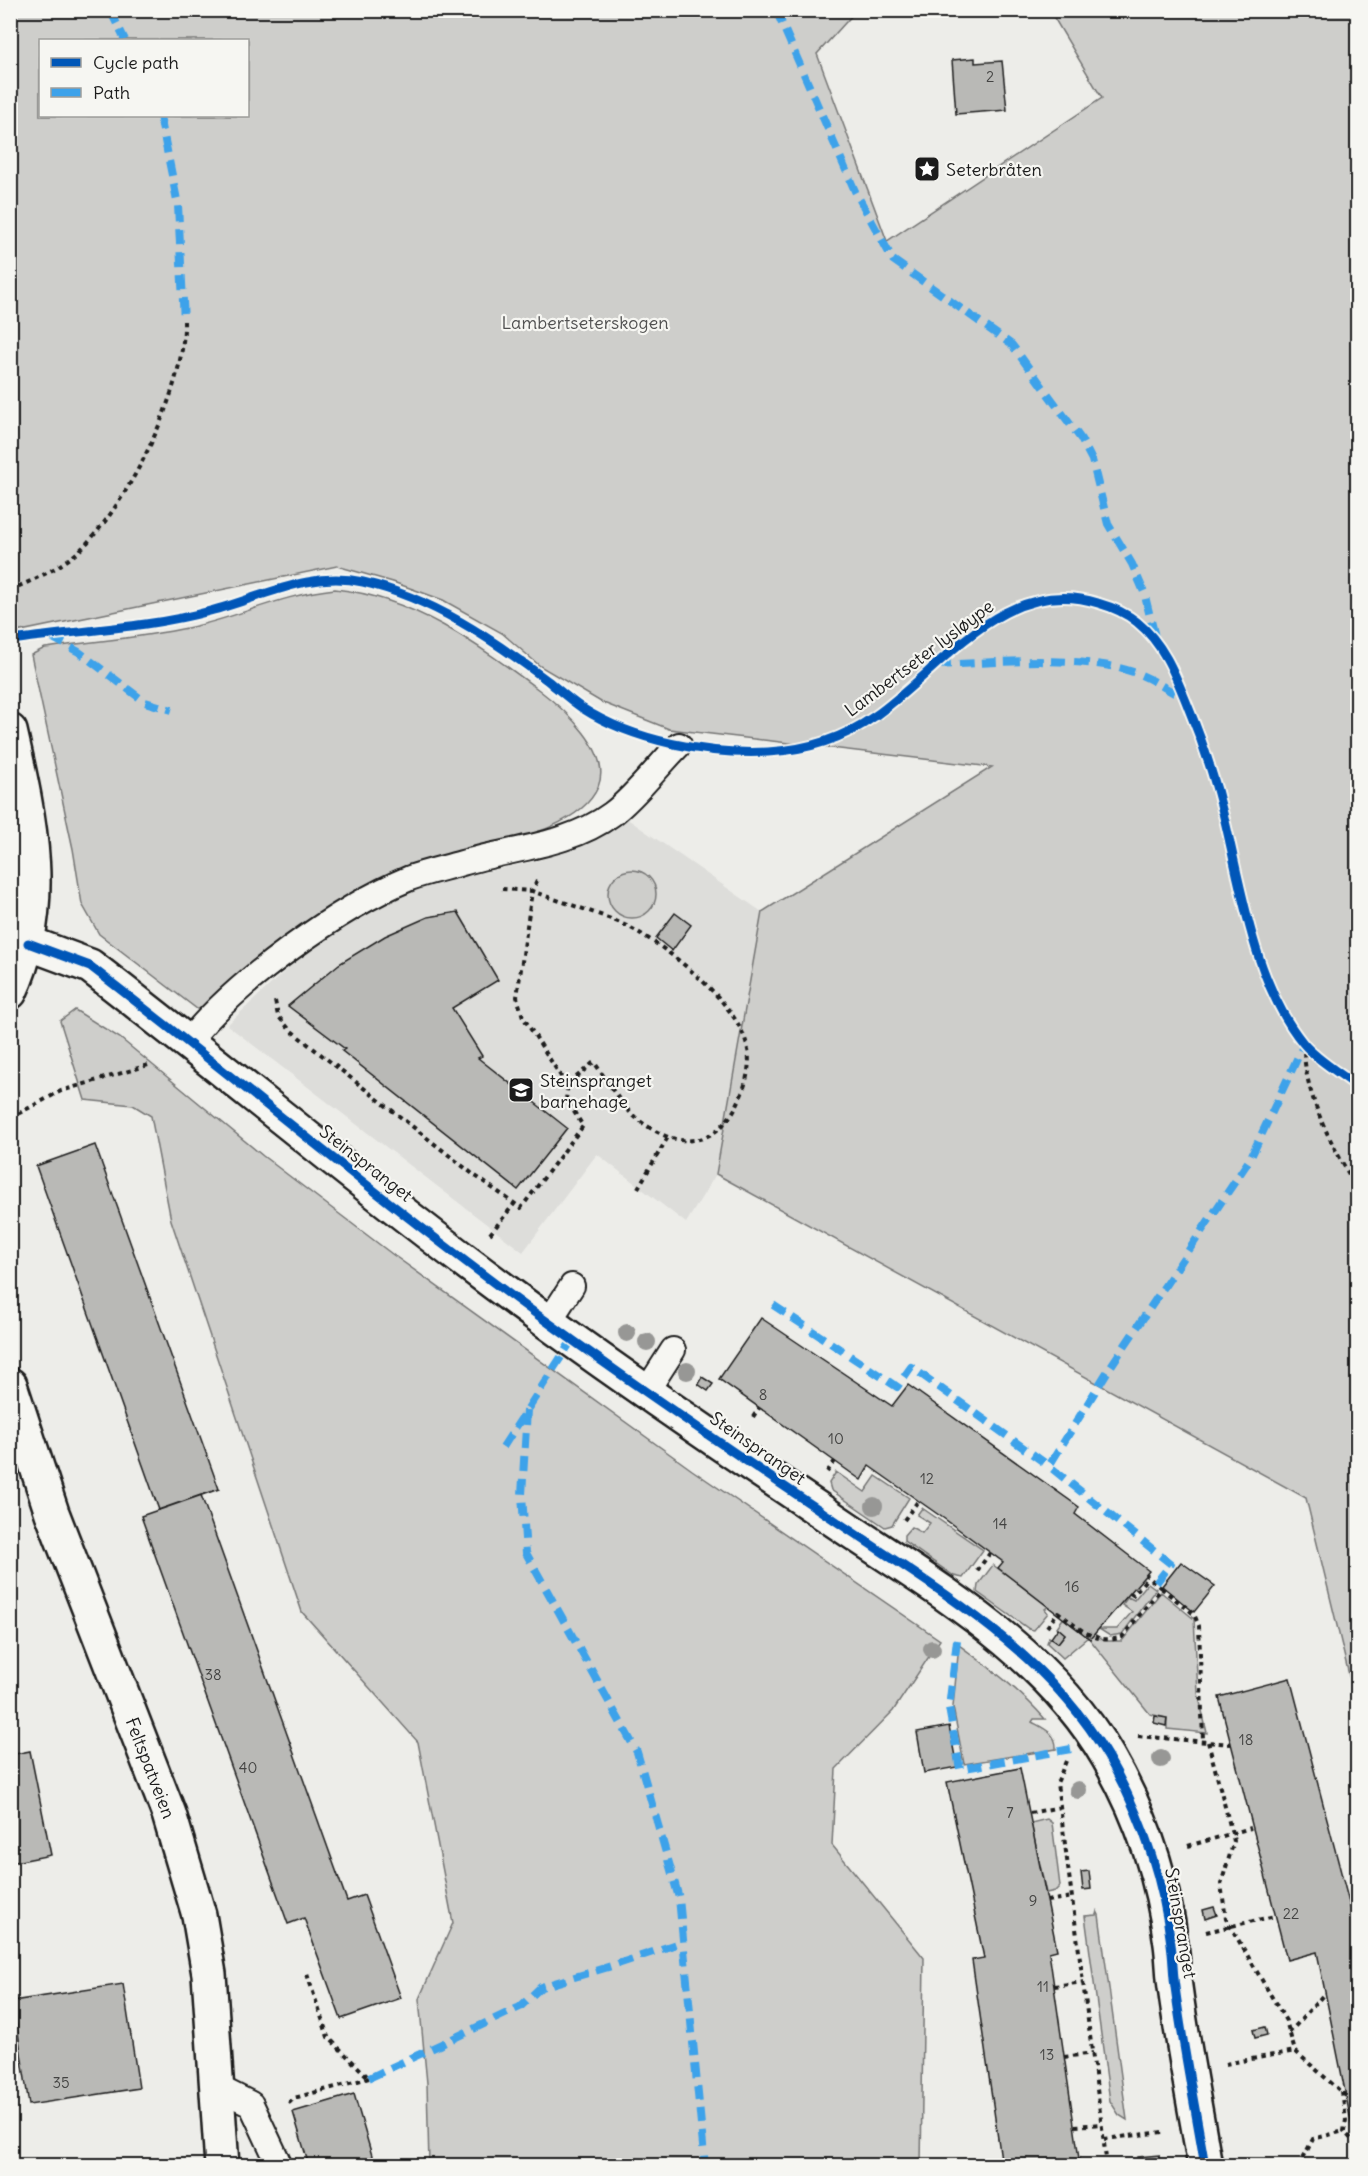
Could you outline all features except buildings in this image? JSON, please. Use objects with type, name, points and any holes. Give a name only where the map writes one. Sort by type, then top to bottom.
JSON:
[{"type":"street","points":[[10,731],[31,833],[35,865],[35,892],[28,943],[22,967],[10,992]]},
{"type":"street","name":"Steinspranget","points":[[28,943],[90,966],[412,1221],[548,1323],[646,1392],[972,1612],[1025,1656],[1072,1706],[1091,1731],[1115,1771],[1152,1856],[1171,1941],[1175,1986],[1205,2166]]},
{"type":"street","name":"Feltspatveien","points":[[10,1385],[52,1513],[169,1814],[199,1915],[209,1974],[222,2166]]},
{"type":"lane","points":[[188,1042],[203,1023],[242,988],[307,938],[362,902],[411,878],[466,862],[553,842],[612,814],[679,745]]},
{"type":"lane","points":[[548,1323],[572,1286]]},
{"type":"lane","points":[[646,1392],[673,1350]]},
{"type":"lane","points":[[217,2087],[251,2104],[280,2166]]},
{"type":"path","points":[[10,590],[40,578],[84,547],[114,511],[136,475],[176,381],[183,351],[184,321]]},
{"type":"path","points":[[280,996],[275,1001],[278,1016],[290,1030],[474,1175],[521,1208],[583,1126],[566,1099],[567,1086],[523,1017],[517,997],[532,891],[553,842]]},
{"type":"path","points":[[499,889],[532,891],[636,931],[671,953],[715,994],[733,1017],[748,1049],[748,1062],[740,1097],[729,1118],[710,1137],[693,1141],[668,1137],[643,1126],[631,1116],[594,1062],[567,1086]]},
{"type":"path","points":[[1301,1040],[1313,1051]]},
{"type":"path","points":[[1301,1040],[1304,1061],[1319,1113],[1358,1190]]},
{"type":"path","points":[[10,1118],[62,1091],[159,1062]]},
{"type":"path","points":[[638,1188],[668,1137]]},
{"type":"path","points":[[488,1237],[515,1203]]},
{"type":"path","points":[[1130,1593],[1134,1594],[1147,1576],[1194,1614],[1199,1626],[1205,1742],[1234,1840],[1221,1884],[1226,1919],[1286,2021],[1294,2051],[1346,2096]]},
{"type":"path","points":[[1058,1612],[1089,1636],[1119,1638],[1127,1632],[1161,1588]]},
{"type":"path","points":[[1091,1731],[1061,1770],[1057,1783],[1107,2165]]},
{"type":"path","points":[[1132,1738],[1139,1735],[1231,1744]]},
{"type":"path","points":[[1030,1813],[1060,1807]]},
{"type":"path","points":[[1047,1901],[1072,1898]]},
{"type":"path","points":[[263,2129],[294,2098],[369,2078],[328,2037],[307,1974]]},
{"type":"path","points":[[1054,1986],[1084,1982]]},
{"type":"path","points":[[1289,2032],[1325,1994]]},
{"type":"path","points":[[1189,2071],[1294,2051]]},
{"type":"path","points":[[1064,2056],[1093,2053]]},
{"type":"path","points":[[1341,2091],[1346,2120],[1344,2131]]},
{"type":"path","points":[[1075,2126],[1102,2124]]},
{"type":"path","points":[[1104,2139],[1199,2128]]},
{"type":"path","points":[[1344,2131],[1358,2147]]},
{"type":"path","points":[[1299,2166],[1313,2139],[1344,2131]]},
{"type":"shaded area","name":"Steinspranget barnehage","points":[[626,818],[762,912],[716,1174],[686,1223],[597,1154],[523,1252],[227,1025],[314,944],[415,887],[540,860]]},
{"type":"green space","name":"Lambertseterskogen","points":[[10,11],[856,11],[817,54],[887,241],[1102,98],[1050,11],[1357,11],[1357,1708],[1306,1498],[716,1174],[762,912],[992,767],[669,729],[601,702],[540,666],[502,633],[443,600],[393,582],[337,566],[11,633]]},
{"type":"green space","points":[[335,589],[364,594],[417,612],[468,640],[539,690],[573,720],[593,746],[599,760],[601,774],[598,787],[588,802],[573,815],[533,834],[441,861],[203,1009],[197,1009],[99,934],[82,904],[73,849],[31,655],[45,648],[187,628],[296,596]]},
{"type":"green space","points":[[627,870],[637,870],[649,877],[656,889],[656,899],[649,911],[637,918],[627,918],[612,907],[608,899],[608,889],[619,874]]},
{"type":"green space","points":[[75,1010],[120,1038],[263,1156],[392,1254],[692,1470],[940,1640],[893,1711],[836,1769],[832,1845],[924,1958],[921,2165],[429,2165],[427,2083],[419,1999],[453,1923],[418,1742],[302,1612],[171,1220],[151,1116],[133,1105],[85,1100],[60,1021]]},
{"type":"green space","points":[[836,1472],[865,1492],[876,1476],[909,1498],[892,1525],[885,1527],[831,1490],[829,1483]]},
{"type":"green space","points":[[922,1508],[983,1550],[963,1578],[954,1576],[904,1541],[904,1535],[911,1527],[922,1533],[930,1523],[917,1515]]},
{"type":"green space","points":[[993,1565],[1049,1606],[1045,1609],[1048,1613],[1034,1630],[1029,1629],[977,1592],[978,1585]]},
{"type":"green space","points":[[1148,1583],[1156,1589],[1122,1634],[1110,1636],[1099,1629],[1117,1629],[1132,1612],[1122,1605],[1128,1597],[1134,1600]]},
{"type":"green space","points":[[1161,1592],[1194,1619],[1198,1693],[1207,1733],[1167,1729],[1167,1718],[1150,1714],[1088,1637],[1063,1658],[1047,1643],[1049,1637],[1058,1643],[1065,1634],[1057,1627],[1067,1613],[1104,1641],[1122,1641]]},
{"type":"green space","points":[[959,1645],[1035,1708],[1045,1719],[1034,1719],[1032,1722],[1052,1735],[1056,1749],[964,1764],[953,1707]]},
{"type":"green space","points":[[1047,1819],[1052,1823],[1060,1886],[1055,1891],[1046,1893],[1031,1823]]},
{"type":"green space","points":[[1097,1911],[1127,2120],[1119,2115],[1110,2101],[1085,1916],[1096,1915]]},
{"type":"marked path","points":[[110,10],[124,39]]},
{"type":"marked path","points":[[776,10],[855,191],[893,260],[1012,345],[1081,439],[1092,460],[1108,524],[1132,564],[1144,592],[1155,637]]},
{"type":"marked path","points":[[160,117],[178,205],[184,321]]},
{"type":"marked path","points":[[51,637],[79,652],[145,702],[172,710]]},
{"type":"marked path","points":[[936,665],[1038,661],[1091,663],[1136,673],[1185,699]]},
{"type":"marked path","points":[[1156,1583],[1171,1564],[1049,1466],[1109,1369],[1250,1159],[1304,1044]]},
{"type":"marked path","points":[[773,1305],[897,1387],[911,1367],[1049,1466]]},
{"type":"marked path","points":[[503,1447],[572,1340]]},
{"type":"marked path","points":[[527,1410],[522,1495],[526,1553],[637,1752],[679,1898],[705,2166]]},
{"type":"marked path","points":[[957,1640],[949,1708],[960,1769],[1071,1749]]},
{"type":"marked path","points":[[369,2078],[520,2007],[541,1987],[682,1942]]},
{"type":"cycle path","name":"Lambertseter lysløype","points":[[19,639],[187,617],[304,582],[343,579],[363,582],[413,598],[437,609],[483,635],[527,665],[582,708],[624,729],[672,744],[696,748],[768,752],[796,749],[824,742],[863,724],[900,696],[950,652],[1004,613],[1033,601],[1064,597],[1098,603],[1119,611],[1137,622],[1154,639],[1167,660],[1178,681],[1213,776],[1252,936],[1273,993],[1303,1043],[1322,1061],[1358,1087]]},
{"type":"cycle path","points":[[28,943],[90,966],[494,1283],[691,1423],[946,1595],[1019,1651],[1052,1683],[1082,1718],[1108,1757],[1131,1801],[1149,1847],[1167,1920],[1178,2009],[1205,2166]]},
{"type":"place","name":"Seterbråten","points":[[927,169]]},
{"type":"place","name":"Steinspranget barnehage","points":[[521,1090]]}]
